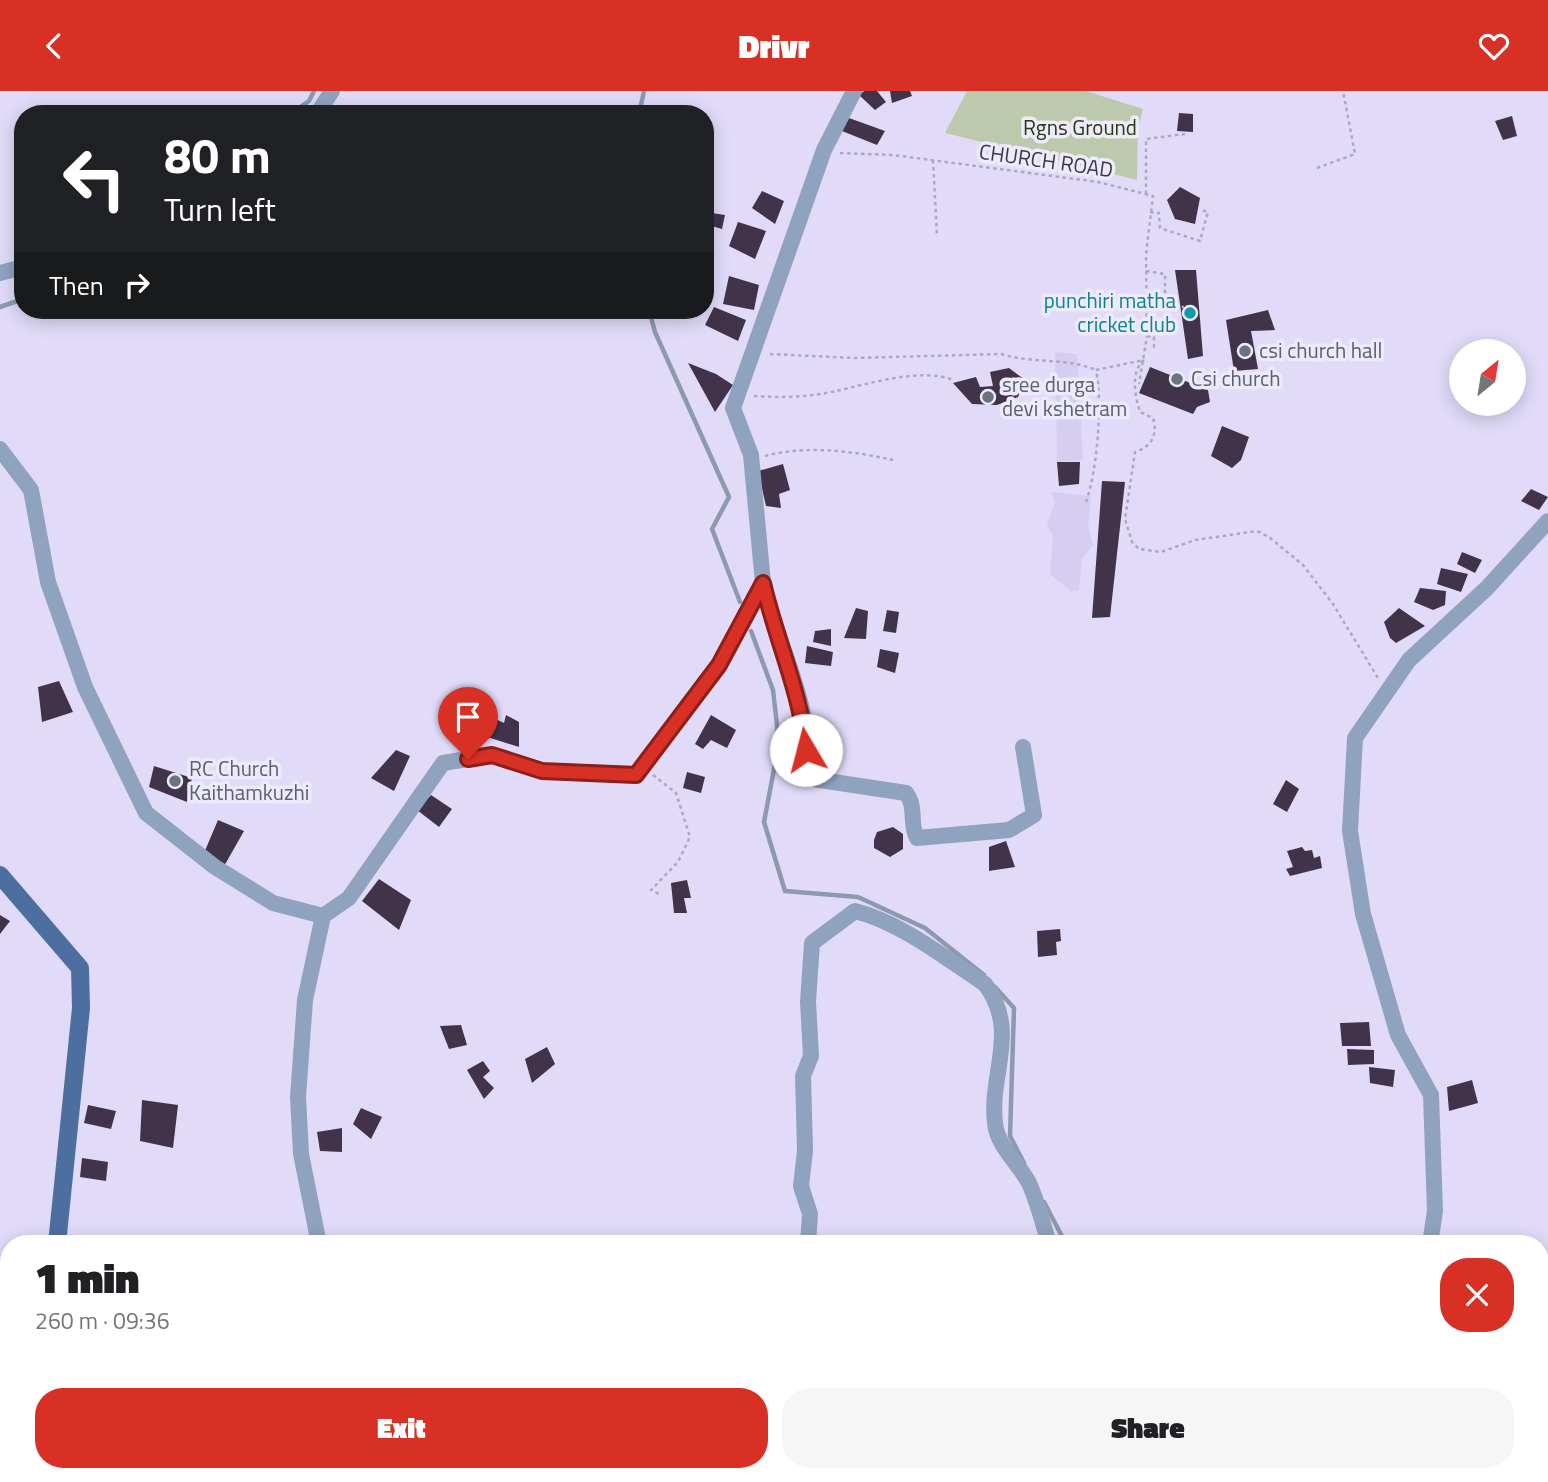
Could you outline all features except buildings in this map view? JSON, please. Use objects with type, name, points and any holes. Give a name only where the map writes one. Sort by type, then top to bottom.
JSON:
[{"type":"main road","points":[[0,875],[80,968],[81,1008],[58,1235]]},
{"type":"street","points":[[854,91],[823,153],[733,408],[752,460],[763,583],[771,618],[796,686],[805,733],[807,778],[906,793],[914,811],[914,832],[917,838],[1009,830],[1034,815],[1023,747]]},
{"type":"street","points":[[0,449],[31,490],[47,582],[85,687],[146,813],[215,867],[273,903],[323,916]]},
{"type":"street","points":[[1431,1235],[1435,1211],[1431,1095],[1398,1035],[1363,914],[1350,831],[1355,738],[1409,660],[1487,588],[1548,521]]},
{"type":"street","points":[[317,1235],[301,1154],[298,1097],[305,1000],[323,916],[349,898],[443,763],[492,755],[542,771],[636,775],[719,665],[763,583]]},
{"type":"street","points":[[809,1235],[810,1214],[801,1186],[806,1151],[803,1076],[811,1056],[808,1002],[812,943],[855,911],[873,915],[985,984],[993,994],[1002,1020],[1003,1042],[995,1125],[1002,1143],[1028,1182],[1046,1235]]},
{"type":"path","points":[[1317,168],[1355,154],[1343,91]]},
{"type":"path","points":[[1139,384],[1147,337],[1146,271],[1153,196],[1146,194],[1146,139],[1185,134]]},
{"type":"path","name":"CHURCH ROAD","points":[[823,153],[893,155],[933,160],[1098,182],[1146,194]]},
{"type":"path","points":[[933,160],[937,236]]},
{"type":"path","points":[[1150,212],[1159,213],[1160,228],[1200,241],[1208,212],[1200,210]]},
{"type":"path","points":[[1146,271],[1165,274],[1165,308],[1184,307]]},
{"type":"path","points":[[1147,337],[1154,337],[1154,347],[1158,347]]},
{"type":"path","points":[[768,354],[853,358],[1001,354],[1020,360],[1079,363],[1096,370],[1144,360]]},
{"type":"path","points":[[1144,360],[1139,365],[1134,392],[1140,412],[1153,418],[1155,424],[1150,445],[1135,452],[1132,461],[1131,494],[1125,519],[1132,542],[1139,549],[1161,552],[1195,540],[1221,539],[1257,531],[1269,537],[1285,548],[1319,585],[1374,675],[1389,690]]},
{"type":"path","points":[[1086,502],[1096,459],[1097,404],[1100,390],[1096,370]]},
{"type":"path","points":[[737,394],[770,397],[815,394],[877,381],[933,374],[953,380]]},
{"type":"path","points":[[752,460],[779,452],[817,451],[865,454],[894,460]]},
{"type":"path","points":[[641,768],[676,793],[690,837],[682,855],[651,890],[659,894]]},
{"type":"shaded area","points":[[1055,352],[1077,354],[1083,460],[1057,462]]},
{"type":"shaded area","points":[[1051,492],[1091,496],[1088,526],[1093,545],[1082,559],[1079,590],[1071,591],[1050,574],[1053,536],[1047,525],[1055,502]]},
{"type":"green space","name":"Rgns Ground","points":[[967,91],[1086,91],[1143,109],[1138,127],[1137,180],[945,133]]},
{"type":"waterway","points":[[303,105],[309,101],[314,91]]},
{"type":"waterway","points":[[641,105],[644,91]]},
{"type":"waterway","points":[[0,307],[14,302]]},
{"type":"waterway","points":[[651,319],[729,497],[712,529],[740,602]]},
{"type":"waterway","points":[[751,631],[773,690],[779,743],[764,822],[785,891],[858,897],[925,928],[984,975]]},
{"type":"waterway","points":[[995,987],[1014,1008],[1010,1136],[1024,1163]]},
{"type":"waterway","points":[[1044,1202],[1061,1235]]},
{"type":"place","name":"punchiri matha cricket club","points":[[1190,313]]},
{"type":"place","name":"csi church hall","points":[[1245,351]]},
{"type":"place","name":"Csi church","points":[[1177,379]]},
{"type":"place","name":"sree durga devi kshetram","points":[[988,397]]},
{"type":"place","name":"RC Church Kaithamkuzhi","points":[[175,781]]},
{"type":"route","points":[[468,759],[492,755],[542,771],[636,775],[719,665],[763,583],[771,618],[796,686],[806,750]]}]
